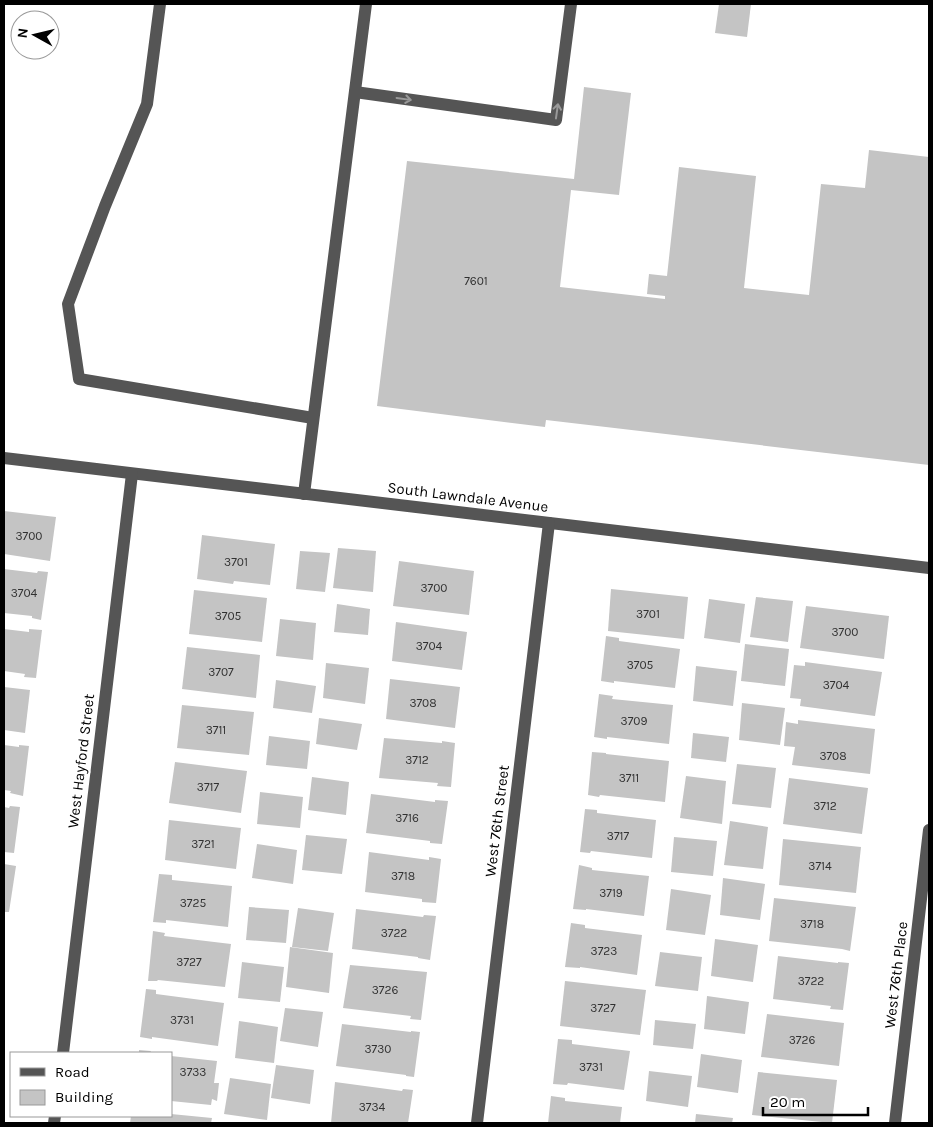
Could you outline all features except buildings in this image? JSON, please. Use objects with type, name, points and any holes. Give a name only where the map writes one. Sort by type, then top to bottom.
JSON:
[{"type":"street","points":[[160,4],[147,104],[105,206],[68,304],[79,379],[313,418]]},
{"type":"street","points":[[304,494],[366,4]]},
{"type":"street","points":[[356,92],[556,120],[571,4]]},
{"type":"street","name":"South Lawndale Avenue","points":[[4,458],[929,568]]},
{"type":"street","name":"West Hayford Street","points":[[63,1052],[132,474]]},
{"type":"street","name":"West 76th Street","points":[[477,1123],[549,523]]},
{"type":"street","name":"West 76th Place","points":[[895,1123],[929,830]]}]
